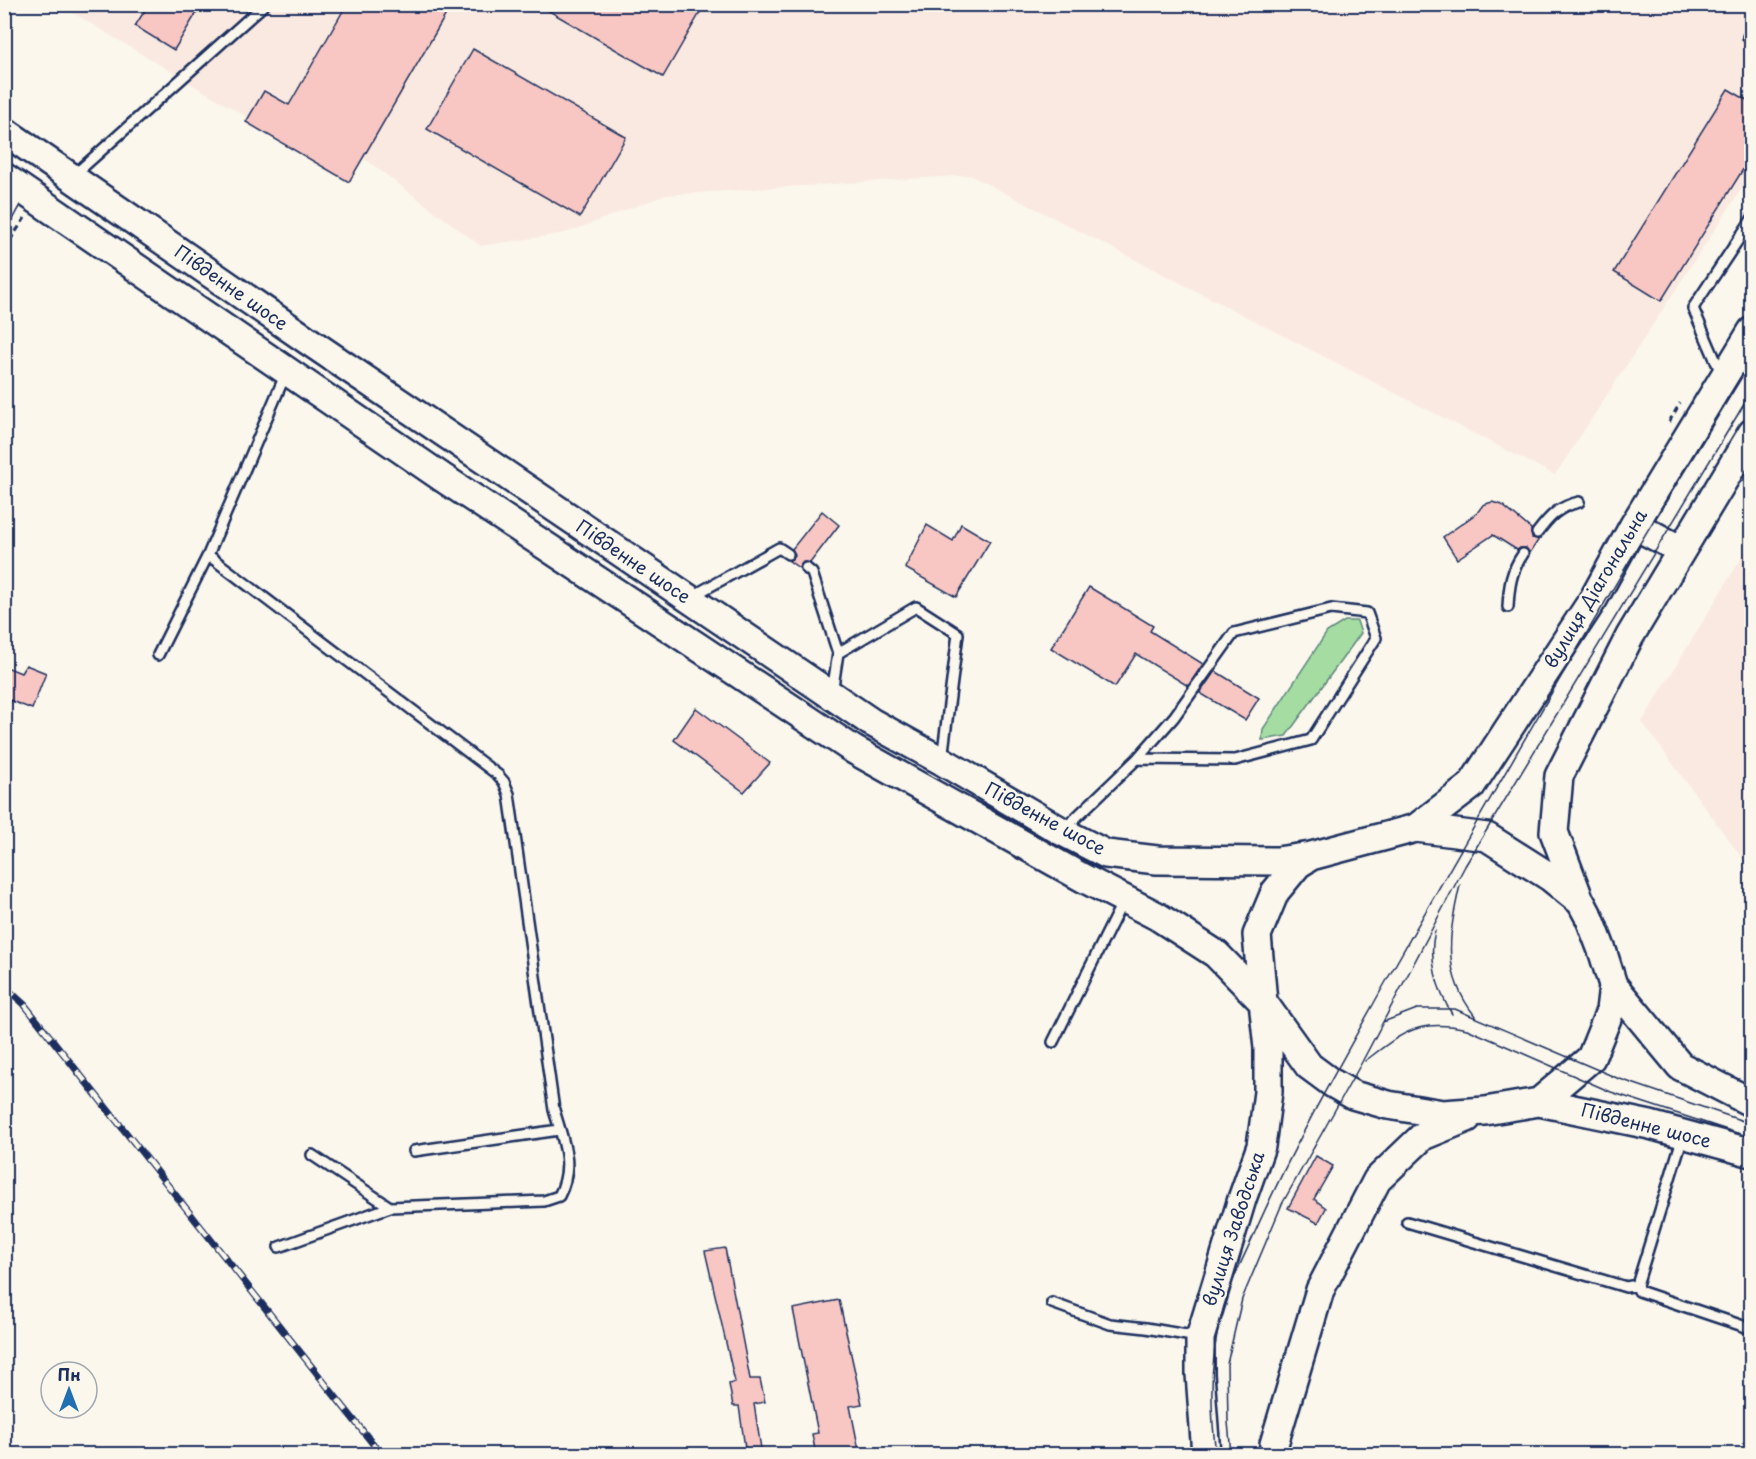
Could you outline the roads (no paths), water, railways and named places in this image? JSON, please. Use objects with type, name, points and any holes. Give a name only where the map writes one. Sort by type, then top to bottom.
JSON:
[{"type":"main road","name":"Південне шосе","points":[[4,131],[467,449],[871,722],[1061,831],[1106,854],[1157,860],[1277,861],[1311,856],[1416,828]]},
{"type":"main road","points":[[68,221],[79,183]]},
{"type":"main road","name":"Південне шосе","points":[[13,184],[443,478],[854,750],[1157,916],[1216,954],[1263,1002],[1309,1066],[1332,1083],[1353,1095],[1388,1105],[1443,1114],[1485,1111]]},
{"type":"main road","name":"вулиця Діагональна","points":[[1416,828],[1471,786],[1594,598],[1635,525],[1752,331]]},
{"type":"main road","points":[[1273,1455],[1274,1444],[1320,1290],[1377,1180],[1423,1136],[1485,1111],[1539,1102],[1591,1058],[1610,1011],[1613,985],[1604,953],[1554,832],[1559,776],[1630,636],[1752,433]]},
{"type":"main road","points":[[443,478],[467,449]]},
{"type":"main road","points":[[1635,525],[1681,550]]},
{"type":"main road","points":[[1416,828],[1487,837],[1532,864],[1581,902]]},
{"type":"main road","name":"вулиця Заводська","points":[[1206,1455],[1200,1374],[1200,1338],[1242,1198],[1261,1146],[1268,1092],[1268,1048],[1257,935],[1275,892],[1299,864],[1311,856]]},
{"type":"main road","points":[[1613,985],[1680,1066],[1752,1103]]},
{"type":"main road","name":"Південне шосе","points":[[1539,1102],[1650,1125],[1752,1153]]},
{"type":"lane","points":[[79,183],[265,4]]},
{"type":"lane","points":[[4,222],[13,184]]},
{"type":"lane","points":[[1723,378],[1693,308],[1752,219]]},
{"type":"lane","points":[[158,655],[207,555],[287,371]]},
{"type":"lane","points":[[1537,534],[1546,521],[1563,506],[1579,502]]},
{"type":"lane","points":[[688,599],[779,548],[788,554]]},
{"type":"lane","points":[[1508,607],[1509,583],[1515,566],[1523,554]]},
{"type":"lane","points":[[207,555],[498,775],[504,782],[508,794],[554,1110],[567,1156],[568,1170],[559,1196],[544,1201],[390,1208],[279,1247]]},
{"type":"lane","points":[[806,568],[812,573],[838,654],[832,696]]},
{"type":"lane","points":[[838,654],[916,607],[958,634],[942,761]]},
{"type":"lane","points":[[1061,831],[1137,759],[1174,717],[1234,633],[1331,609],[1367,613],[1376,638],[1311,740],[1235,760],[1137,759]]},
{"type":"lane","points":[[1053,1042],[1124,899]]},
{"type":"lane","points":[[414,1151],[559,1130]]},
{"type":"lane","points":[[1684,1134],[1637,1285],[1639,1291],[1752,1329]]},
{"type":"lane","points":[[312,1155],[390,1208]]},
{"type":"lane","points":[[1407,1222],[1626,1287],[1637,1285]]},
{"type":"lane","points":[[1052,1303],[1110,1324],[1200,1338]]},
{"type":"tram line","points":[[1216,1454],[1212,1383],[1218,1330],[1232,1282],[1284,1169],[1316,1107],[1474,827],[1611,592],[1752,358]]},
{"type":"tram line","points":[[1231,1454],[1227,1364],[1242,1299],[1282,1204],[1362,1062],[1465,866],[1752,391]]},
{"type":"tram line","points":[[1460,885],[1451,937],[1452,969],[1464,1000],[1475,1016]]},
{"type":"tram line","points":[[1435,931],[1433,941],[1435,974],[1452,1014]]},
{"type":"tram line","points":[[1383,1022],[1417,1009],[1455,1009],[1617,1078],[1752,1124]]},
{"type":"tram line","points":[[1365,1061],[1412,1030],[1436,1025],[1467,1029],[1611,1092],[1752,1138]]},
{"type":"railway","points":[[4,986],[24,1004],[381,1454]]}]
